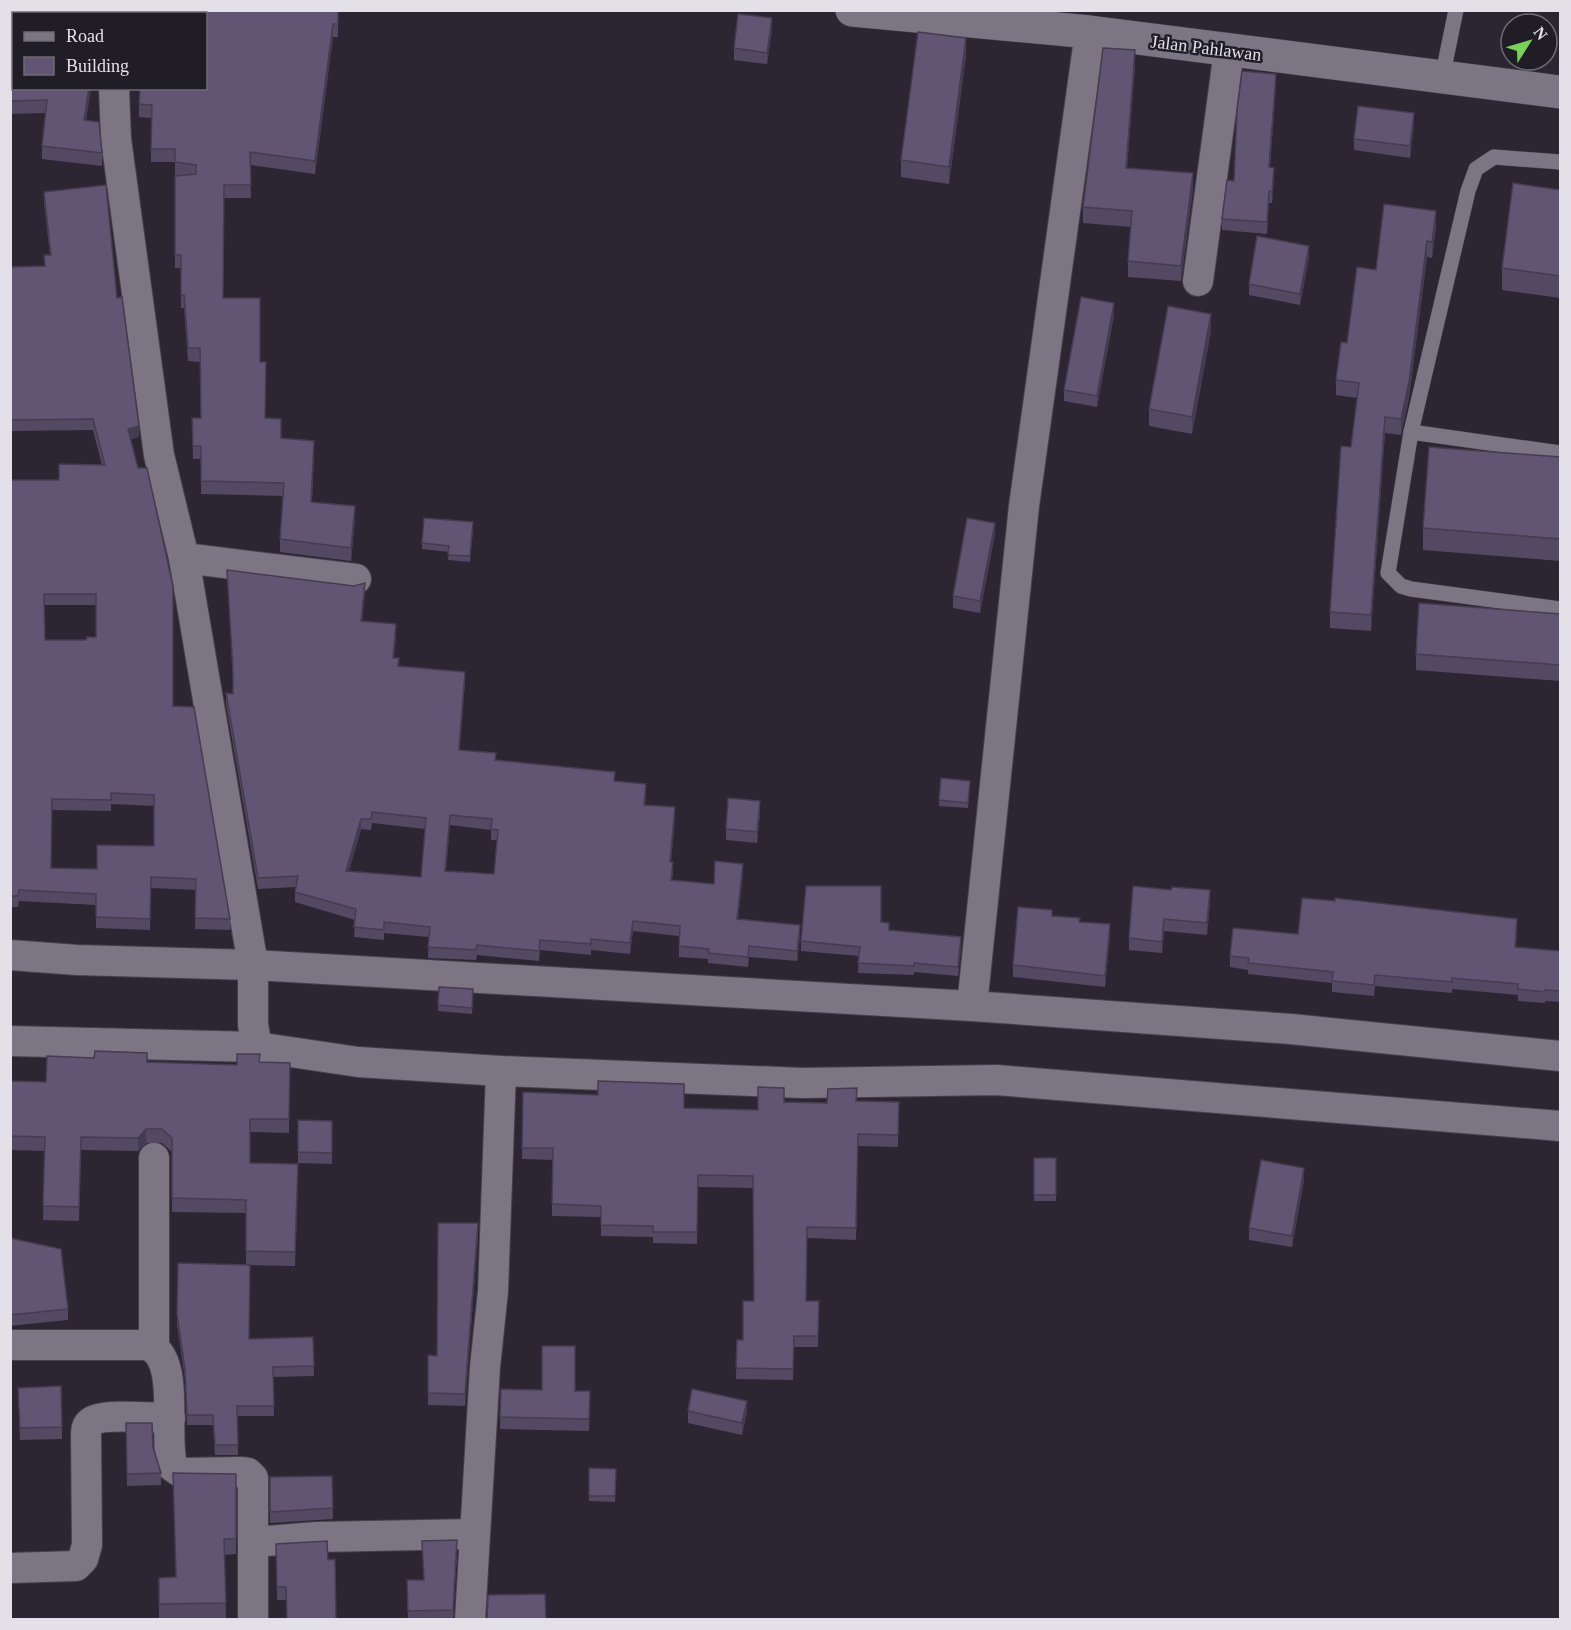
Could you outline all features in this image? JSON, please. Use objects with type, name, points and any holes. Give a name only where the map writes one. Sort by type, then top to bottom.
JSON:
[{"type":"street","name":"Jalan Pahlawan","points":[[852,10],[1090,32],[1560,92]]},
{"type":"street","points":[[972,1006],[1024,506],[1090,32]]},
{"type":"street","points":[[1198,281],[1229,51]]},
{"type":"street","points":[[114,90],[116,139],[159,455],[184,558],[254,970],[255,1036]]},
{"type":"street","points":[[184,558],[356,579]]},
{"type":"street","points":[[10,955],[254,970],[972,1006],[1291,1029],[1560,1056]]},
{"type":"street","points":[[10,1041],[255,1036],[358,1062],[501,1071],[803,1083],[996,1080],[1560,1126]]},
{"type":"street","points":[[470,1620],[474,1534],[493,1291],[501,1071]]},
{"type":"street","points":[[154,1158],[154,1348],[166,1369],[171,1462],[177,1472],[240,1472],[248,1473],[253,1478],[253,1620]]},
{"type":"street","points":[[10,1345],[136,1344],[154,1348]]},
{"type":"street","points":[[10,1568],[76,1566],[83,1558],[87,1545],[86,1435],[87,1426],[91,1421],[109,1418],[170,1418]]},
{"type":"street","points":[[254,1542],[317,1537],[474,1534]]},
{"type":"lane","points":[[1442,78],[1456,10]]},
{"type":"lane","points":[[1560,162],[1494,157],[1476,169],[1468,191],[1412,432],[1388,573],[1393,581],[1411,589],[1560,609]]},
{"type":"lane","points":[[1412,432],[1560,453]]},
{"type":"building","points":[[63,10],[95,10],[96,12],[63,12]]},
{"type":"building","points":[[142,10],[338,10],[338,24],[333,24],[315,161],[250,152],[251,185],[224,185],[223,298],[260,298],[260,362],[266,362],[265,418],[281,419],[281,438],[314,441],[311,502],[355,506],[351,548],[280,539],[284,483],[201,481],[201,446],[193,446],[192,418],[201,418],[200,348],[188,348],[184,295],[181,295],[181,255],[175,255],[175,176],[196,174],[196,165],[175,162],[175,149],[151,149],[152,105],[139,104],[140,90],[207,90],[207,12],[142,12]]},
{"type":"building","points":[[738,14],[772,18],[767,53],[734,48]]},
{"type":"building","points":[[918,32],[966,38],[949,167],[901,160]]},
{"type":"building","points":[[10,37],[12,37],[12,90],[89,90],[84,120],[99,122],[102,153],[42,146],[47,100],[10,101]]},
{"type":"building","points":[[1103,48],[1135,50],[1126,168],[1193,173],[1181,266],[1128,261],[1132,211],[1083,207]]},
{"type":"building","points":[[1242,71],[1276,74],[1269,167],[1274,168],[1272,192],[1269,191],[1267,222],[1222,219],[1227,180],[1234,181],[1237,111]]},
{"type":"building","points":[[1358,106],[1414,113],[1410,146],[1354,139]]},
{"type":"building","points":[[1513,183],[1560,190],[1560,276],[1502,268]]},
{"type":"building","points":[[106,185],[117,298],[122,297],[139,426],[128,429],[138,468],[147,468],[173,586],[173,706],[194,707],[230,919],[195,918],[196,879],[151,877],[150,919],[96,917],[96,894],[19,890],[18,896],[10,896],[10,480],[59,480],[59,464],[105,465],[93,419],[10,420],[10,267],[45,266],[44,255],[51,255],[44,192]],"holes":[[[44,594],[96,594],[96,637],[87,637],[86,640],[45,640]],[[111,793],[154,795],[154,846],[97,845],[97,869],[51,868],[52,799],[111,800]]]},
{"type":"building","points":[[1384,204],[1436,211],[1432,242],[1427,241],[1409,382],[1401,419],[1385,417],[1371,615],[1330,612],[1341,446],[1351,447],[1359,383],[1336,380],[1341,342],[1347,343],[1357,267],[1376,270]]},
{"type":"building","points":[[1257,236],[1309,246],[1300,294],[1249,284]]},
{"type":"building","points":[[1081,297],[1114,303],[1097,396],[1064,390]]},
{"type":"building","points":[[1168,306],[1211,314],[1192,417],[1149,409]]},
{"type":"building","points":[[1429,447],[1560,457],[1560,539],[1423,528]]},
{"type":"building","points":[[424,518],[473,522],[470,556],[448,555],[449,546],[422,543]]},
{"type":"building","points":[[967,518],[995,523],[980,601],[953,596]]},
{"type":"building","points":[[227,570],[354,586],[365,583],[361,621],[396,624],[393,658],[399,658],[398,666],[465,672],[459,750],[496,753],[495,760],[615,772],[614,781],[646,784],[644,805],[675,807],[670,862],[673,862],[671,880],[714,884],[715,861],[743,864],[737,919],[800,925],[797,951],[749,946],[748,957],[708,953],[709,949],[679,946],[680,926],[633,921],[630,943],[591,939],[591,944],[540,940],[539,951],[477,945],[476,950],[428,947],[430,927],[384,922],[384,930],[354,927],[356,909],[295,892],[298,876],[258,878],[226,693],[233,694]],"holes":[[[372,812],[426,818],[421,877],[346,871],[361,819],[371,819]],[[450,815],[492,819],[491,829],[498,830],[494,874],[445,871]]]},
{"type":"building","points":[[1419,603],[1560,614],[1560,665],[1416,654]]},
{"type":"building","points":[[941,778],[970,781],[968,803],[939,800]]},
{"type":"building","points":[[728,798],[760,801],[757,832],[726,829]]},
{"type":"building","points":[[806,886],[881,886],[881,922],[889,923],[889,930],[961,937],[958,967],[914,963],[914,966],[858,963],[860,947],[801,941]]},
{"type":"building","points":[[1133,886],[1171,890],[1172,887],[1210,890],[1207,923],[1164,919],[1162,942],[1129,938]]},
{"type":"building","points":[[1302,898],[1335,901],[1335,898],[1517,919],[1515,947],[1560,951],[1560,991],[1518,989],[1518,984],[1452,978],[1452,982],[1375,975],[1374,985],[1332,981],[1333,972],[1248,963],[1249,958],[1230,956],[1233,928],[1298,934]]},
{"type":"building","points":[[1018,907],[1052,910],[1052,916],[1080,918],[1079,922],[1110,924],[1105,976],[1013,965]]},
{"type":"building","points":[[439,987],[473,989],[472,1008],[438,1005]]},
{"type":"building","points":[[95,1051],[147,1053],[147,1062],[237,1065],[237,1054],[260,1054],[259,1062],[290,1063],[289,1119],[250,1119],[250,1163],[298,1164],[295,1252],[246,1251],[246,1200],[172,1198],[172,1138],[162,1129],[146,1129],[138,1138],[81,1137],[79,1207],[43,1206],[45,1137],[10,1136],[10,1081],[46,1082],[47,1056],[94,1058]]},
{"type":"building","points":[[598,1081],[684,1084],[684,1108],[758,1110],[758,1087],[784,1088],[784,1102],[827,1103],[828,1089],[857,1088],[856,1101],[899,1102],[898,1135],[858,1134],[856,1228],[807,1227],[806,1301],[819,1301],[818,1336],[794,1336],[793,1369],[736,1368],[737,1340],[743,1340],[743,1301],[754,1301],[753,1176],[698,1175],[697,1232],[653,1232],[653,1226],[601,1225],[601,1206],[552,1204],[553,1148],[522,1148],[523,1092],[598,1095]]},
{"type":"building","points":[[298,1120],[332,1121],[332,1153],[298,1152]]},
{"type":"building","points":[[1034,1158],[1056,1158],[1056,1195],[1034,1195]]},
{"type":"building","points":[[1261,1160],[1304,1168],[1292,1236],[1249,1228]]},
{"type":"building","points":[[438,1223],[478,1223],[465,1394],[428,1393],[428,1355],[437,1356]]},
{"type":"building","points":[[10,1238],[61,1249],[68,1309],[10,1315]]},
{"type":"building","points":[[178,1263],[250,1265],[249,1339],[313,1337],[314,1366],[273,1367],[274,1406],[237,1406],[238,1445],[215,1445],[213,1415],[187,1415],[185,1369],[177,1314]]},
{"type":"building","points":[[542,1346],[575,1346],[575,1391],[590,1391],[589,1419],[500,1417],[501,1389],[542,1390]]},
{"type":"building","points":[[61,1386],[62,1427],[20,1428],[18,1388]]},
{"type":"building","points":[[692,1389],[747,1401],[742,1423],[688,1411]]},
{"type":"building","points":[[126,1423],[152,1423],[153,1447],[161,1473],[127,1474]]},
{"type":"building","points":[[589,1468],[616,1469],[615,1496],[589,1496]]},
{"type":"building","points":[[173,1473],[236,1474],[236,1539],[224,1539],[226,1603],[159,1604],[159,1578],[176,1577]]},
{"type":"building","points":[[332,1476],[333,1508],[270,1512],[270,1477]]},
{"type":"building","points":[[457,1540],[453,1610],[408,1611],[407,1580],[424,1580],[422,1541]]},
{"type":"building","points":[[327,1541],[328,1560],[335,1559],[336,1620],[287,1620],[286,1587],[277,1587],[276,1544]]},
{"type":"building","points":[[545,1594],[546,1620],[487,1620],[488,1595]]},
{"type":"building","points":[[240,1619],[240,1620],[214,1620]]}]
